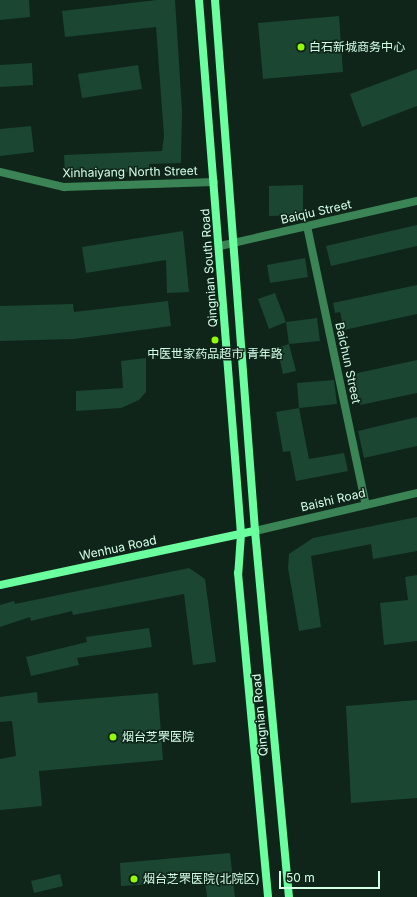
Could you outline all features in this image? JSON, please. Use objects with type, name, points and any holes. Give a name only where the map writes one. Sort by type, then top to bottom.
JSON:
[{"type":"main road","name":"Qingnian South Road","points":[[199,0],[220,246],[241,534]]},
{"type":"main road","points":[[215,0],[255,531]]},
{"type":"main road","name":"Wenhua Road","points":[[0,585],[255,531]]},
{"type":"main road","name":"Qingnian Road","points":[[255,531],[289,897]]},
{"type":"main road","name":"Qingnian Road","points":[[241,534],[238,574],[268,897]]},
{"type":"street","name":"Xinhaiyang North Street","points":[[0,172],[64,188],[214,182]]},
{"type":"street","name":"Baiqiu Street","points":[[220,246],[417,201]]},
{"type":"street","name":"Baichun Street","points":[[307,226],[366,505]]},
{"type":"street","name":"Baishi Road","points":[[255,531],[417,493]]},
{"type":"building","points":[[0,0],[29,0],[30,17],[0,20]]},
{"type":"building","points":[[157,0],[175,0],[182,111],[181,163],[149,164],[150,171],[65,175],[64,155],[162,151],[164,136],[156,27],[65,37],[62,11]]},
{"type":"building","name":"白石新城商务中心","points":[[339,16],[343,72],[263,79],[258,23]]},
{"type":"building","points":[[32,63],[33,85],[0,87],[0,65]]},
{"type":"building","points":[[138,65],[142,89],[82,98],[78,74]]},
{"type":"building","points":[[417,69],[417,106],[362,127],[350,94]]},
{"type":"building","points":[[31,126],[34,152],[0,156],[0,129]]},
{"type":"building","points":[[303,185],[303,215],[269,216],[269,186]]},
{"type":"building","points":[[417,225],[417,246],[331,266],[326,246]]},
{"type":"building","points":[[183,231],[189,292],[167,293],[166,260],[86,273],[82,247]]},
{"type":"building","points":[[305,258],[308,277],[270,283],[267,265]]},
{"type":"building","points":[[417,285],[417,314],[344,330],[340,312],[335,313],[333,303]]},
{"type":"building","points":[[275,293],[286,322],[269,329],[258,299]]},
{"type":"building","points":[[168,301],[171,326],[74,339],[0,341],[0,306],[73,304],[74,312]]},
{"type":"building","points":[[317,318],[320,341],[289,344],[286,322]]},
{"type":"building","points":[[289,344],[296,371],[283,374],[277,348]]},
{"type":"building","points":[[146,358],[146,392],[139,400],[121,408],[76,411],[76,391],[123,388],[121,361]]},
{"type":"building","points":[[417,360],[417,393],[360,405],[353,374]]},
{"type":"building","points":[[334,380],[337,404],[299,408],[297,383]]},
{"type":"building","points":[[299,408],[309,459],[344,453],[348,471],[296,481],[290,451],[283,452],[276,412]]},
{"type":"building","points":[[417,417],[417,446],[364,458],[358,431]]},
{"type":"building","points":[[417,517],[417,551],[373,559],[371,544],[311,556],[321,627],[299,631],[288,568],[289,554],[313,538]]},
{"type":"building","points":[[189,568],[205,579],[216,662],[193,665],[184,594],[73,615],[72,611],[31,621],[30,617],[0,627],[0,605],[14,601],[15,604]]},
{"type":"building","points":[[417,575],[417,641],[384,645],[380,603],[408,600],[405,577]]},
{"type":"building","points":[[149,628],[152,647],[77,658],[79,665],[31,676],[26,657],[87,642],[86,637]]},
{"type":"building","points":[[37,692],[38,703],[158,693],[163,760],[39,771],[42,806],[0,810],[0,759],[16,756],[12,721],[0,722],[0,697]]},
{"type":"building","points":[[417,700],[417,798],[351,803],[346,706]]},
{"type":"building","points":[[230,853],[235,897],[207,897],[205,881],[121,886],[120,863]]},
{"type":"building","points":[[60,874],[63,886],[34,893],[31,881]]},
{"type":"place","name":"白石新城商务中心","points":[[301,47]]},
{"type":"place","name":"中医世家药品超市 青年路","points":[[215,340]]},
{"type":"place","name":"烟台芝罘医院","points":[[113,737]]},
{"type":"place","name":"烟台芝罘医院(北院区)","points":[[134,879]]}]
